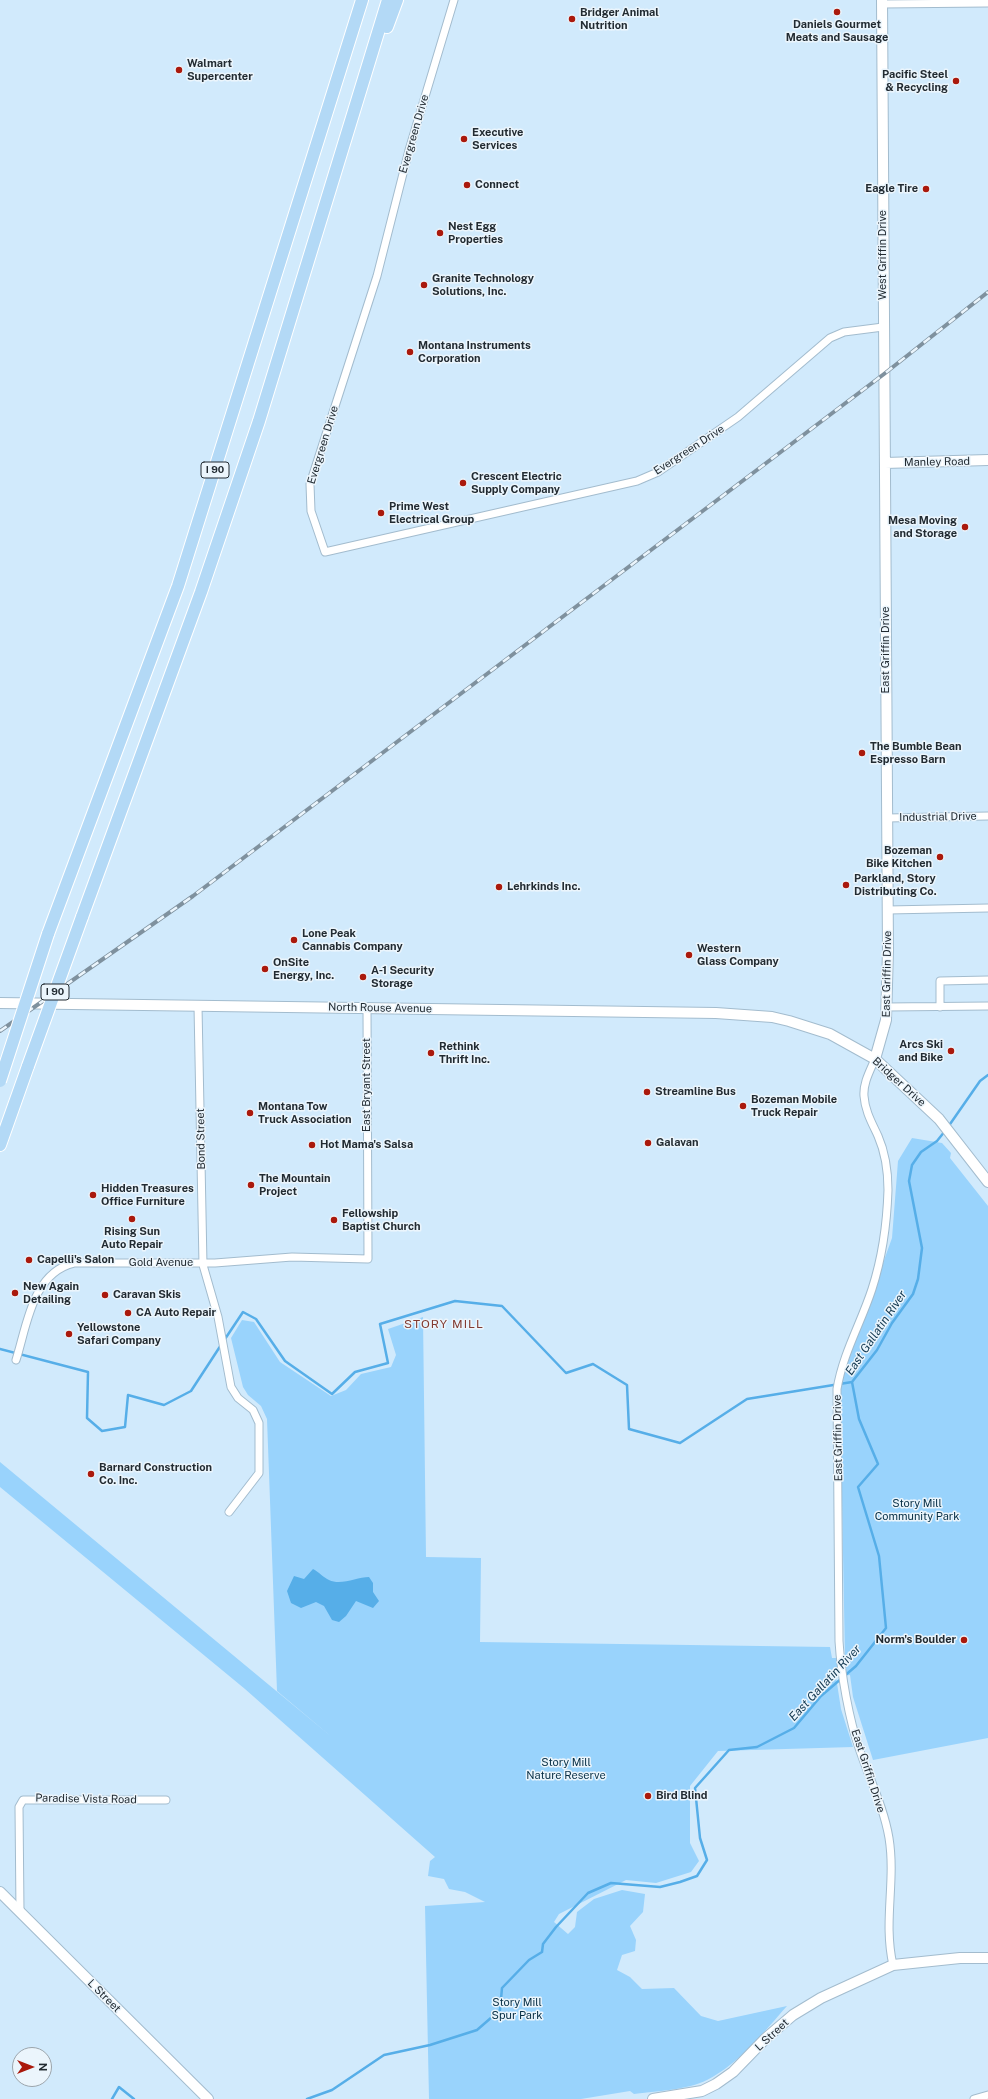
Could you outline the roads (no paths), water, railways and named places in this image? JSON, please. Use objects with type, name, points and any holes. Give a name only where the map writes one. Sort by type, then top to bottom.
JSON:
[{"type":"highway","points":[[324,125],[354,0]]},
{"type":"highway","name":"I 90","points":[[0,1081],[48,934],[178,586],[362,0]]},
{"type":"highway","name":"I 90","points":[[0,1145],[201,592],[259,421],[388,0]]},
{"type":"highway","points":[[351,120],[397,0]]},
{"type":"main road","name":"West Griffin Drive","points":[[882,2],[885,463]]},
{"type":"main road","name":"Manley Road","points":[[885,463],[988,460]]},
{"type":"main road","name":"East Griffin Drive","points":[[875,1059],[883,1034],[887,1007],[888,910],[885,463]]},
{"type":"main road","name":"North Rouse Avenue","points":[[0,1004],[716,1013],[760,1016]]},
{"type":"main road","name":"Bridger Drive","points":[[760,1016],[789,1021],[826,1032],[875,1059],[939,1119],[988,1182]]},
{"type":"main road","name":"L Street","points":[[0,1892],[208,2099]]},
{"type":"main road","name":"L Street","points":[[653,2099],[702,2091],[716,2084],[733,2072],[766,2038],[794,2015],[821,1998],[893,1966],[960,1958],[988,1958]]},
{"type":"street","name":"Evergreen Drive","points":[[454,0],[411,143],[377,276],[310,484],[311,511],[325,552],[637,481],[658,472],[738,417],[830,338],[854,330],[884,327]]},
{"type":"street","points":[[882,2],[988,3]]},
{"type":"street","name":"Industrial Drive","points":[[887,818],[988,816]]},
{"type":"street","points":[[888,910],[988,908]]},
{"type":"street","points":[[940,1007],[940,981],[988,980]]},
{"type":"street","name":"Bond Street","points":[[198,1006],[203,1264],[233,1389],[238,1398],[252,1410],[259,1423],[259,1473],[229,1512]]},
{"type":"street","points":[[887,1007],[988,1006]]},
{"type":"street","name":"East Bryant Street","points":[[367,1008],[368,1259]]},
{"type":"street","name":"East Griffin Drive","points":[[875,1059],[866,1081],[864,1096],[868,1115],[878,1138],[884,1159],[888,1189],[883,1246],[872,1288],[844,1358],[837,1389],[839,1641],[845,1685],[860,1750],[877,1797],[888,1838],[892,1870],[888,1935],[893,1966]]},
{"type":"street","name":"Gold Avenue","points":[[16,1360],[40,1288],[52,1274],[64,1266],[74,1263],[203,1264],[292,1257],[368,1259]]},
{"type":"street","name":"Paradise Vista Road","points":[[20,1912],[19,1807],[23,1800],[166,1800]]},
{"type":"street","points":[[974,2099],[988,2095]]},
{"type":"waterway","name":"East Gallatin River","points":[[948,1127],[980,1081],[988,1075]]},
{"type":"waterway","name":"East Gallatin River","points":[[307,2099],[332,2090],[384,2055],[430,2045],[477,2030],[500,2010],[502,1988],[529,1960],[542,1952],[543,1944],[556,1927],[588,1893],[611,1883],[660,1887],[697,1876],[707,1860],[700,1838],[695,1788],[729,1750],[757,1747],[794,1728],[821,1696],[856,1666],[886,1628],[879,1556],[858,1487],[878,1464],[859,1419],[852,1382],[877,1350],[892,1323],[913,1294],[918,1279],[922,1248],[909,1181],[912,1165],[921,1152],[937,1141],[945,1131]]},
{"type":"waterway","points":[[225,1339],[243,1312],[256,1319],[285,1361],[332,1394],[355,1372],[388,1363],[380,1324],[455,1301],[502,1306],[566,1373],[593,1364],[627,1385],[629,1429],[680,1443],[747,1399],[852,1382]]},
{"type":"waterway","points":[[0,1349],[88,1372],[87,1418],[102,1431],[125,1427],[128,1395],[164,1405],[191,1391],[221,1345]]},
{"type":"waterway","name":"East Gallatin River","points":[[112,2099],[119,2087],[134,2099]]},
{"type":"railway","points":[[0,1031],[193,896],[884,374],[988,292]]},
{"type":"place","name":"Daniels Gourmet Meats and Sausage","points":[[837,12]]},
{"type":"place","name":"Bridger Animal Nutrition","points":[[572,19]]},
{"type":"place","name":"Walmart Supercenter","points":[[179,70]]},
{"type":"place","name":"Pacific Steel & Recycling","points":[[956,81]]},
{"type":"place","name":"Executive Services","points":[[464,139]]},
{"type":"place","name":"Connect","points":[[467,185]]},
{"type":"place","name":"Eagle Tire","points":[[926,189]]},
{"type":"place","name":"Nest Egg Properties","points":[[440,233]]},
{"type":"place","name":"Granite Technology Solutions, Inc.","points":[[424,285]]},
{"type":"place","name":"Montana Instruments Corporation","points":[[410,352]]},
{"type":"place","name":"Crescent Electric Supply Company","points":[[463,483]]},
{"type":"place","name":"Prime West Electrical Group","points":[[381,513]]},
{"type":"place","name":"Mesa Moving and Storage","points":[[965,527]]},
{"type":"place","name":"The Bumble Bean Espresso Barn","points":[[862,753]]},
{"type":"place","name":"Bozeman Bike Kitchen","points":[[940,857]]},
{"type":"place","name":"Parkland, Story Distributing Co.","points":[[846,885]]},
{"type":"place","name":"Lehrkinds Inc.","points":[[499,887]]},
{"type":"place","name":"Lone Peak Cannabis Company","points":[[294,940]]},
{"type":"place","name":"Western Glass Company","points":[[689,955]]},
{"type":"place","name":"OnSite Energy, Inc.","points":[[265,969]]},
{"type":"place","name":"A-1 Security Storage","points":[[363,977]]},
{"type":"place","name":"Arcs Ski and Bike","points":[[951,1051]]},
{"type":"place","name":"Rethink Thrift Inc.","points":[[431,1053]]},
{"type":"place","name":"Streamline Bus","points":[[647,1092]]},
{"type":"place","name":"Bozeman Mobile Truck Repair","points":[[743,1106]]},
{"type":"place","name":"Montana Tow Truck Association","points":[[250,1113]]},
{"type":"place","name":"Galavan","points":[[648,1143]]},
{"type":"place","name":"Hot Mama's Salsa","points":[[312,1145]]},
{"type":"place","name":"The Mountain Project","points":[[251,1185]]},
{"type":"place","name":"Hidden Treasures Office Furniture","points":[[93,1195]]},
{"type":"place","name":"Rising Sun Auto Repair","points":[[132,1219]]},
{"type":"place","name":"Fellowship Baptist Church","points":[[334,1220]]},
{"type":"place","name":"Capelli's Salon","points":[[29,1260]]},
{"type":"place","name":"New Again Detailing","points":[[15,1293]]},
{"type":"place","name":"Caravan Skis","points":[[105,1295]]},
{"type":"place","name":"CA Auto Repair","points":[[128,1313]]},
{"type":"place","name":"Yellowstone Safari Company","points":[[69,1334]]},
{"type":"place","name":"Barnard Construction Co. Inc.","points":[[91,1474]]},
{"type":"place","name":"Norm's Boulder","points":[[964,1640]]},
{"type":"place","name":"Bird Blind","points":[[648,1796]]},
{"type":"district","name":"STORY MILL","points":[[444,1324]]},
{"type":"park label","name":"Story Mill Community Park","points":[[917,1510]]},
{"type":"park label","name":"Story Mill Nature Reserve","points":[[566,1769]]},
{"type":"park label","name":"Story Mill Spur Park","points":[[517,2009]]}]
